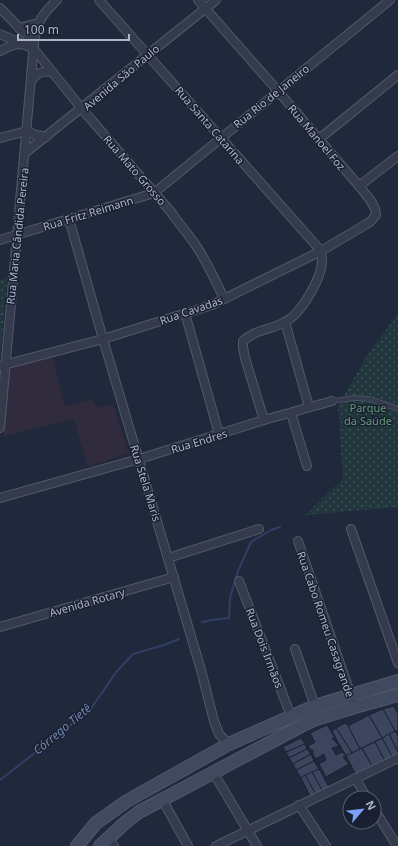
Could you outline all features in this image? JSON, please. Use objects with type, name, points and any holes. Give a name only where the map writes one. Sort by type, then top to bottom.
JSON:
[{"type":"main road","points":[[108,843],[132,816],[162,799],[303,725],[398,681]]},
{"type":"main road","points":[[77,846],[96,823],[127,801],[229,744],[315,706],[398,695]]},
{"type":"street","points":[[19,28],[38,23],[47,10],[57,0]]},
{"type":"street","name":"Rua Santa Catarina","points":[[99,0],[321,251]]},
{"type":"street","name":"Rua Manoel Foz","points":[[198,0],[278,91],[372,202]]},
{"type":"street","name":"Avenida São Paulo","points":[[25,153],[82,109],[147,54],[216,0]]},
{"type":"street","name":"Rua Rio de Janeiro","points":[[154,193],[390,0]]},
{"type":"street","name":"Rua Mato Grosso","points":[[0,8],[34,46],[82,109],[171,212],[196,246],[214,276],[224,299]]},
{"type":"street","name":"Rua Maria Cândida Pereira","points":[[0,428],[2,366],[17,235],[34,46],[38,23]]},
{"type":"street","points":[[0,34],[20,43],[34,46]]},
{"type":"street","points":[[0,51],[20,43]]},
{"type":"street","points":[[31,81],[38,73],[42,71],[53,72]]},
{"type":"street","points":[[319,139],[398,75]]},
{"type":"street","points":[[0,138],[27,131],[46,137]]},
{"type":"street","points":[[359,186],[398,156]]},
{"type":"street","name":"Rua Fritz Reimann","points":[[0,240],[154,193]]},
{"type":"street","name":"Rua Cavadas","points":[[2,366],[103,339],[212,305],[321,251],[374,218],[376,215],[376,210],[372,202]]},
{"type":"street","name":"Rua Stela Maris","points":[[69,219],[201,670],[214,721],[219,734],[229,744]]},
{"type":"street","points":[[264,420],[242,347],[243,341],[250,335],[285,322],[296,313],[309,295],[317,278],[322,261],[321,251]]},
{"type":"street","points":[[186,313],[219,434]]},
{"type":"street","points":[[285,322],[309,407]]},
{"type":"street","name":"Rua Endres","points":[[0,498],[139,459],[264,420],[332,401]]},
{"type":"street","points":[[291,412],[307,466]]},
{"type":"street","points":[[168,558],[259,529]]},
{"type":"street","points":[[351,529],[398,663]]},
{"type":"street","name":"Rua Cabo Romeu Casagrande","points":[[298,541],[353,701]]},
{"type":"street","name":"Avenida Rotary","points":[[0,627],[174,577]]},
{"type":"street","name":"Rua Dois Irmãos","points":[[239,581],[290,716]]},
{"type":"street","points":[[295,648],[315,706]]},
{"type":"street","points":[[216,846],[398,758]]},
{"type":"street","points":[[213,772],[257,846]]},
{"type":"street","points":[[355,778],[362,790]]},
{"type":"street","points":[[162,799],[188,846]]},
{"type":"street","points":[[299,805],[326,846]]},
{"type":"street","points":[[382,822],[397,846]]},
{"type":"lane","name":"Rua Endres","points":[[332,401],[355,398],[370,399],[398,409]]},
{"type":"shaded area","points":[[53,356],[65,406],[93,399],[96,408],[113,404],[129,453],[88,467],[74,419],[4,436],[6,367]]},
{"type":"green space","points":[[7,278],[0,360],[0,280]]},
{"type":"green space","name":"Parque da Saúde","points":[[398,314],[398,507],[305,515],[343,479],[338,406],[366,357]]},
{"type":"building","points":[[394,706],[398,714],[398,730],[395,731],[383,709]]},
{"type":"building","points":[[383,709],[395,731],[382,738],[369,715]]},
{"type":"building","points":[[369,715],[382,738],[360,749],[348,726]]},
{"type":"building","points":[[345,723],[360,749],[352,753],[336,728]]},
{"type":"building","points":[[327,725],[335,738],[332,738],[339,746],[332,748],[336,755],[342,752],[346,756],[343,757],[349,764],[326,777],[319,764],[326,760],[324,754],[316,759],[313,755],[313,750],[312,751],[308,746],[315,742],[310,733]]},
{"type":"building","points":[[336,728],[352,753],[346,756],[332,731]]},
{"type":"building","points":[[395,731],[398,736],[398,752],[389,734]]},
{"type":"building","points":[[389,734],[398,752],[398,757],[393,758],[382,738]]},
{"type":"building","points":[[301,738],[305,744],[286,752],[283,747]]},
{"type":"building","points":[[382,738],[393,758],[386,763],[375,742]]},
{"type":"building","points":[[375,742],[386,763],[373,768],[362,748]]},
{"type":"building","points":[[305,744],[307,749],[289,758],[286,752]]},
{"type":"building","points":[[362,748],[373,768],[356,775],[346,756]]},
{"type":"building","points":[[307,749],[311,754],[293,764],[289,758]]},
{"type":"building","points":[[311,754],[314,761],[296,770],[293,764]]},
{"type":"building","points":[[314,761],[319,769],[301,778],[296,770]]},
{"type":"building","points":[[319,769],[330,789],[323,792],[312,772]]},
{"type":"building","points":[[312,772],[323,792],[316,795],[305,775]]},
{"type":"building","points":[[305,775],[316,795],[311,798],[301,778]]},
{"type":"waterway","name":"Córrego Tietê","points":[[202,622],[229,618],[230,598],[238,571],[251,542],[271,530],[280,527]]},
{"type":"waterway","name":"Córrego Tietê","points":[[0,780],[90,710],[117,671],[133,654],[179,639]]}]
